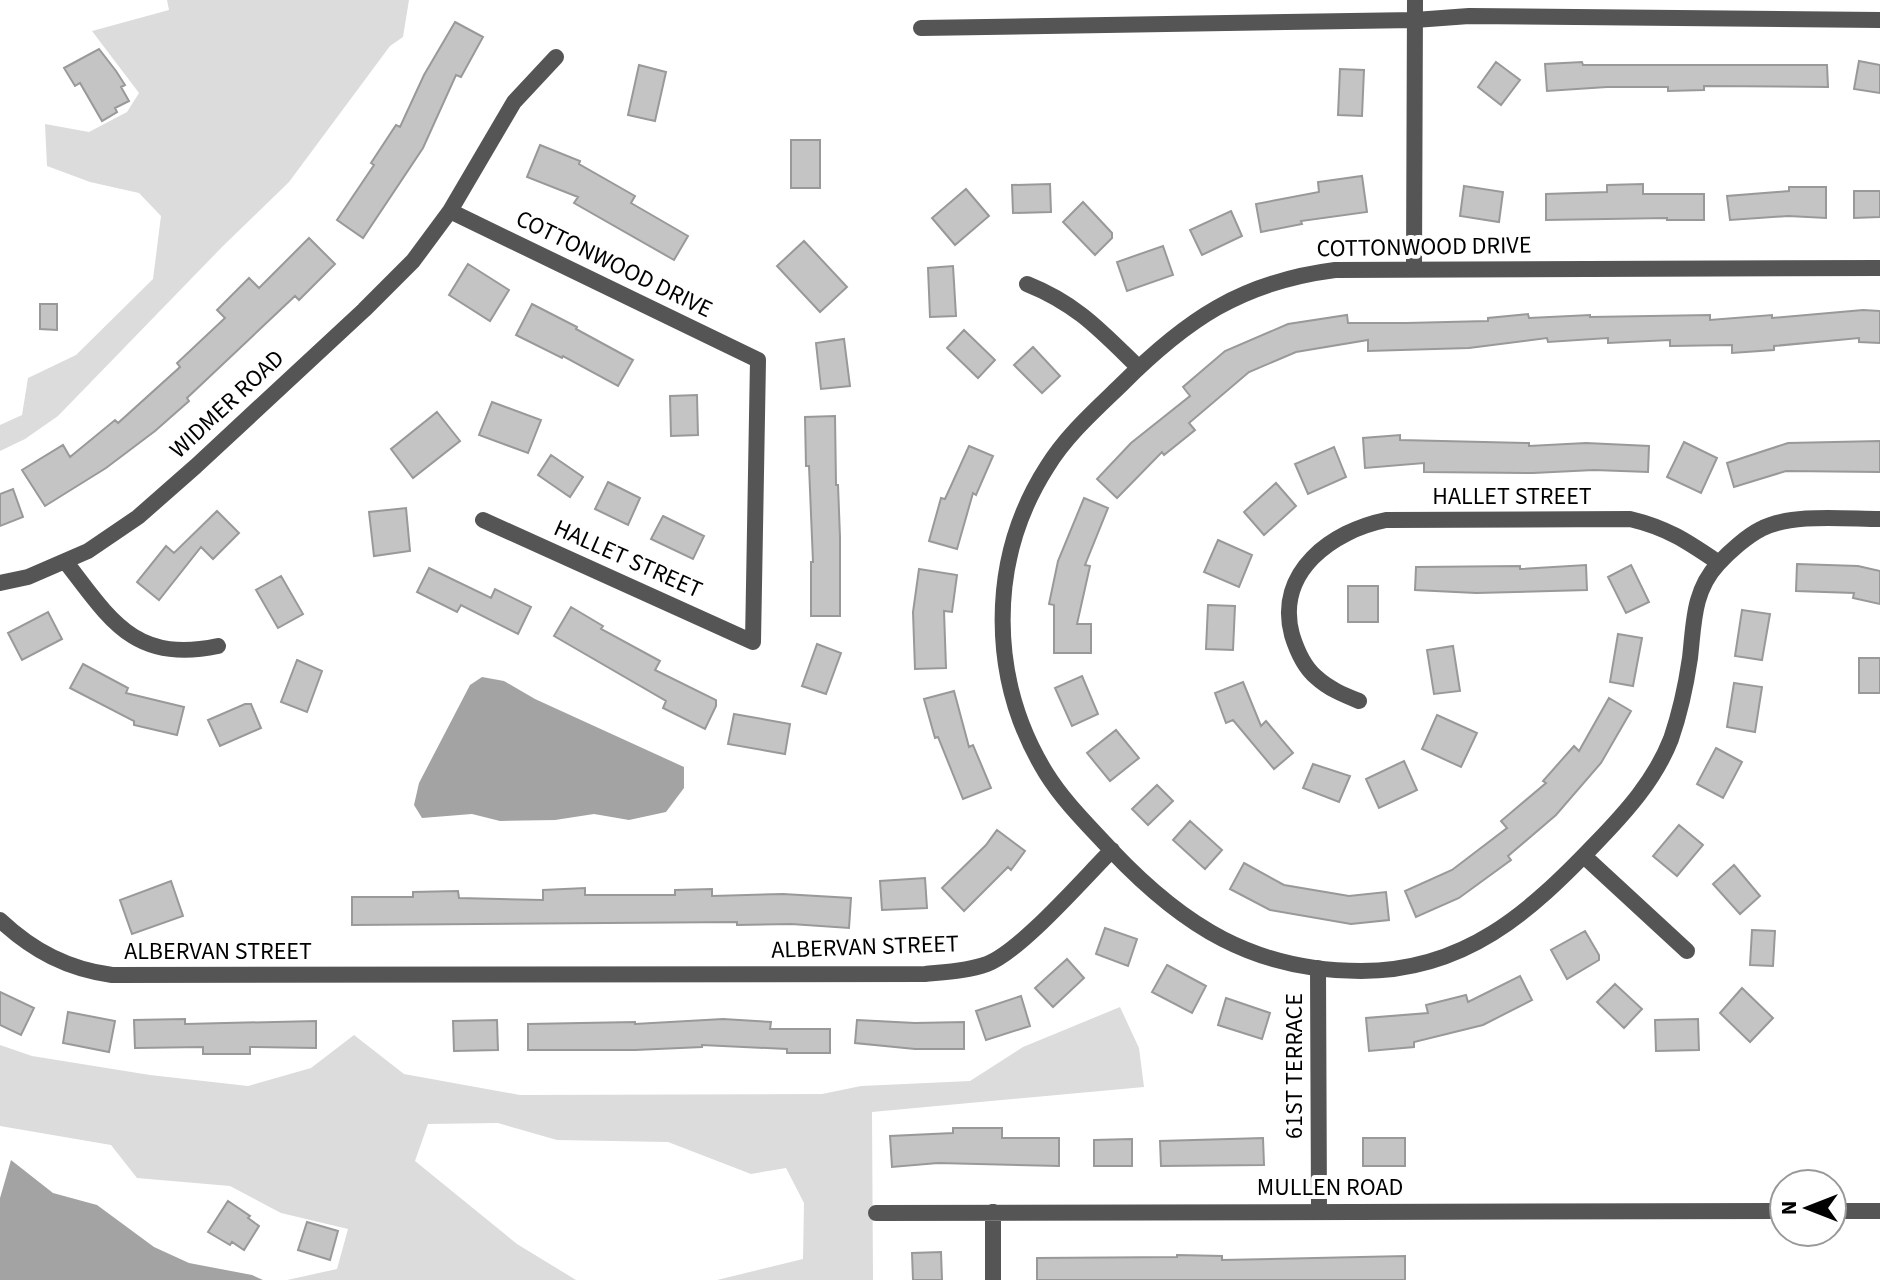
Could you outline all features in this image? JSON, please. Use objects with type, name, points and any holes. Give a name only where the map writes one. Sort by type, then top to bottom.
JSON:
[{"type":"street","points":[[1414,269],[1415,0]]},
{"type":"street","points":[[921,28],[1415,20],[1469,16],[1880,20]]},
{"type":"street","name":"WIDMER ROAD","points":[[0,583],[28,577],[88,551],[138,517],[383,290],[413,261],[450,211],[514,102],[556,57]]},
{"type":"street","name":"COTTONWOOD DRIVE","points":[[450,211],[758,360],[753,642]]},
{"type":"street","name":"COTTONWOOD DRIVE","points":[[1112,850],[1055,786],[1021,722],[1006,668],[1002,622],[1005,576],[1026,506],[1046,468],[1080,425],[1138,367],[1191,322],[1261,286],[1304,274],[1335,270],[1880,268]]},
{"type":"street","points":[[1027,284],[1065,301],[1085,315],[1138,367]]},
{"type":"street","name":"HALLET STREET","points":[[1359,701],[1337,692],[1314,676],[1298,653],[1289,612],[1301,572],[1317,552],[1360,525],[1386,520],[1630,519],[1660,526],[1679,535],[1719,563]]},
{"type":"street","points":[[1112,850],[1154,894],[1188,920],[1219,939],[1256,955],[1318,968],[1378,970],[1418,964],[1453,953],[1491,936],[1526,912],[1584,856],[1637,798],[1657,768],[1670,740],[1683,699],[1692,623],[1700,587],[1719,563],[1761,529],[1784,522],[1880,519]]},
{"type":"street","name":"HALLET STREET","points":[[483,520],[753,642]]},
{"type":"street","points":[[65,561],[111,621],[141,643],[189,652],[218,646]]},
{"type":"street","name":"ALBERVAN STREET","points":[[0,920],[48,956],[79,969],[112,975],[925,974],[989,964],[1023,939],[1112,850]]},
{"type":"street","points":[[1584,856],[1687,951]]},
{"type":"street","name":"61ST TERRACE","points":[[1318,968],[1319,1211]]},
{"type":"street","name":"MULLEN ROAD","points":[[876,1213],[1768,1211]]},
{"type":"street","points":[[1848,1211],[1880,1211]]},
{"type":"street","points":[[993,1212],[993,1280]]},
{"type":"shaded area","points":[[167,0],[409,0],[403,37],[390,46],[289,182],[58,416],[25,439],[0,451],[0,425],[22,415],[28,378],[76,355],[153,279],[161,216],[139,193],[90,182],[47,166],[45,124],[89,132],[127,112],[139,93],[92,31],[169,10]]},
{"type":"shaded area","points":[[482,677],[504,681],[535,699],[684,767],[684,788],[666,812],[629,820],[594,814],[555,820],[500,821],[472,814],[422,818],[414,805],[419,783],[470,685]]},
{"type":"shaded area","points":[[1120,1007],[1139,1048],[1144,1087],[872,1112],[873,1280],[717,1280],[803,1259],[804,1203],[786,1168],[751,1174],[668,1142],[557,1140],[498,1123],[428,1124],[415,1161],[517,1244],[576,1280],[287,1280],[337,1269],[348,1229],[281,1213],[230,1186],[137,1178],[111,1145],[0,1126],[0,1045],[32,1056],[150,1075],[248,1086],[311,1068],[354,1035],[404,1074],[520,1095],[822,1094],[861,1086],[970,1081],[1023,1047]]},
{"type":"shaded area","points":[[11,1160],[53,1193],[97,1205],[154,1247],[189,1263],[252,1275],[263,1280],[0,1280],[0,1198]]},
{"type":"building","points":[[455,22],[483,37],[461,77],[456,75],[423,148],[363,238],[337,220],[374,165],[371,163],[396,125],[400,127],[424,75]]},
{"type":"building","points":[[99,49],[125,85],[121,87],[129,101],[115,108],[117,112],[102,121],[80,83],[75,86],[64,68]]},
{"type":"building","points":[[1859,61],[1880,65],[1880,93],[1854,89]]},
{"type":"building","points":[[1496,62],[1520,80],[1501,105],[1478,87]]},
{"type":"building","points":[[1582,62],[1583,65],[1827,65],[1828,87],[1704,86],[1704,90],[1668,91],[1668,87],[1607,87],[1547,91],[1545,64]]},
{"type":"building","points":[[639,65],[666,72],[655,121],[628,115]]},
{"type":"building","points":[[1340,69],[1364,70],[1362,116],[1338,115]]},
{"type":"building","points":[[791,140],[820,140],[820,188],[791,188]]},
{"type":"building","points":[[540,145],[580,161],[579,164],[635,196],[631,203],[688,236],[674,260],[574,203],[578,197],[527,177]]},
{"type":"building","points":[[1362,176],[1367,212],[1301,221],[1302,224],[1261,232],[1256,204],[1319,192],[1318,182]]},
{"type":"building","points":[[1050,184],[1051,212],[1013,213],[1012,185]]},
{"type":"building","points":[[1643,184],[1643,194],[1704,194],[1704,220],[1546,220],[1546,194],[1607,192],[1607,185]]},
{"type":"building","points":[[1464,186],[1503,192],[1499,222],[1460,216]]},
{"type":"building","points":[[1789,187],[1826,187],[1826,218],[1788,216],[1730,220],[1727,196],[1789,191]]},
{"type":"building","points":[[966,189],[989,216],[955,245],[932,218]]},
{"type":"building","points":[[1854,191],[1880,191],[1880,217],[1854,218]]},
{"type":"building","points":[[1083,202],[1112,233],[1112,238],[1095,255],[1063,222]]},
{"type":"building","points":[[1231,211],[1242,236],[1202,255],[1190,230]]},
{"type":"building","points":[[309,238],[335,264],[299,300],[295,296],[155,431],[106,468],[45,506],[22,470],[63,445],[70,457],[115,420],[118,423],[180,367],[177,363],[225,318],[217,310],[249,278],[259,288]]},
{"type":"building","points":[[804,241],[847,287],[820,312],[777,266]]},
{"type":"building","points":[[1163,246],[1173,275],[1127,291],[1117,262]]},
{"type":"building","points":[[468,264],[509,290],[490,321],[449,295]]},
{"type":"building","points":[[953,266],[956,316],[930,317],[928,268]]},
{"type":"building","points":[[40,304],[57,304],[57,330],[40,329]]},
{"type":"building","points":[[532,304],[633,360],[618,386],[516,335]]},
{"type":"building","points":[[1880,311],[1880,343],[1859,342],[1859,338],[1732,353],[1732,345],[1670,346],[1670,340],[1608,343],[1608,338],[1548,342],[1547,338],[1469,348],[1368,351],[1368,340],[1296,352],[1249,372],[1189,423],[1195,430],[1164,455],[1162,452],[1117,498],[1097,479],[1131,443],[1190,396],[1183,387],[1225,351],[1288,324],[1347,315],[1348,323],[1406,323],[1488,321],[1488,318],[1528,314],[1529,318],[1710,315],[1710,320]]},
{"type":"building","points":[[964,330],[995,360],[978,378],[947,348]]},
{"type":"building","points":[[844,339],[850,386],[821,389],[816,343]]},
{"type":"building","points":[[1033,347],[1060,376],[1042,393],[1014,365]]},
{"type":"building","points":[[697,395],[698,435],[671,436],[670,396]]},
{"type":"building","points":[[492,402],[541,420],[528,453],[479,435]]},
{"type":"building","points":[[437,412],[460,441],[413,478],[391,449]]},
{"type":"building","points":[[835,416],[840,616],[811,616],[813,562],[805,417]]},
{"type":"building","points":[[1400,435],[1400,440],[1529,443],[1529,446],[1586,443],[1649,446],[1648,472],[1424,472],[1424,463],[1365,468],[1363,438]]},
{"type":"building","points":[[1880,441],[1880,472],[1786,471],[1734,487],[1727,463],[1788,443]]},
{"type":"building","points":[[1684,442],[1717,458],[1701,493],[1667,477]]},
{"type":"building","points":[[969,446],[993,456],[976,495],[973,493],[957,549],[929,541],[941,498],[945,499]]},
{"type":"building","points":[[1334,447],[1346,477],[1308,494],[1295,464]]},
{"type":"building","points":[[551,455],[583,477],[570,497],[538,475]]},
{"type":"building","points":[[608,482],[640,498],[628,525],[595,509]]},
{"type":"building","points":[[1276,483],[1296,506],[1264,535],[1244,512]]},
{"type":"building","points":[[13,489],[23,517],[0,526],[0,494]]},
{"type":"building","points":[[1084,498],[1108,508],[1085,565],[1090,566],[1077,624],[1091,624],[1091,653],[1054,653],[1054,605],[1049,604],[1058,561]]},
{"type":"building","points":[[406,508],[410,551],[374,556],[369,512]]},
{"type":"building","points":[[217,511],[239,533],[213,559],[201,547],[159,600],[137,582],[166,546],[174,553]]},
{"type":"building","points":[[663,516],[704,536],[693,559],[651,539]]},
{"type":"building","points":[[1218,540],[1252,555],[1239,587],[1204,572]]},
{"type":"building","points":[[1797,564],[1858,566],[1880,571],[1880,604],[1853,598],[1854,593],[1796,591]]},
{"type":"building","points":[[1586,565],[1587,590],[1476,593],[1415,590],[1416,567],[1520,566],[1520,569]]},
{"type":"building","points":[[1631,565],[1649,602],[1626,613],[1608,577]]},
{"type":"building","points":[[429,568],[491,598],[495,589],[531,607],[518,634],[461,605],[457,612],[417,592]]},
{"type":"building","points":[[919,569],[957,575],[952,612],[944,611],[946,668],[915,669],[913,612]]},
{"type":"building","points":[[281,576],[303,614],[278,628],[256,590]]},
{"type":"building","points":[[1348,586],[1378,586],[1378,622],[1348,622]]},
{"type":"building","points":[[1208,605],[1235,606],[1233,650],[1206,649]]},
{"type":"building","points":[[571,607],[603,626],[601,629],[660,661],[655,670],[716,700],[705,729],[663,708],[666,701],[554,636]]},
{"type":"building","points":[[1742,610],[1770,614],[1762,660],[1735,656]]},
{"type":"building","points":[[48,612],[62,639],[22,660],[8,633]]},
{"type":"building","points":[[1618,634],[1642,638],[1633,686],[1610,682]]},
{"type":"building","points":[[817,644],[841,653],[826,694],[802,686]]},
{"type":"building","points":[[1453,646],[1460,691],[1434,694],[1427,650]]},
{"type":"building","points":[[1859,658],[1880,658],[1880,693],[1859,693]]},
{"type":"building","points":[[297,660],[322,671],[307,712],[281,702]]},
{"type":"building","points":[[83,664],[128,688],[126,693],[184,707],[177,735],[134,725],[134,721],[70,688]]},
{"type":"building","points":[[1082,676],[1098,714],[1072,726],[1055,688]]},
{"type":"building","points":[[1243,682],[1261,726],[1266,721],[1293,753],[1274,769],[1233,720],[1226,723],[1215,693]]},
{"type":"building","points":[[1734,683],[1762,687],[1755,732],[1727,727]]},
{"type":"building","points":[[954,691],[969,747],[973,745],[991,788],[963,799],[938,737],[935,738],[924,699]]},
{"type":"building","points":[[1609,698],[1631,711],[1601,763],[1556,815],[1508,856],[1511,860],[1459,898],[1416,917],[1405,891],[1452,870],[1507,828],[1501,821],[1546,783],[1543,781],[1574,746],[1579,751]]},
{"type":"building","points":[[251,704],[261,728],[220,746],[208,720]]},
{"type":"building","points":[[734,714],[790,724],[785,754],[728,744]]},
{"type":"building","points":[[1437,715],[1477,733],[1461,767],[1422,749]]},
{"type":"building","points":[[1116,730],[1139,758],[1110,781],[1087,753]]},
{"type":"building","points":[[1716,748],[1742,762],[1723,798],[1697,784]]},
{"type":"building","points":[[1404,761],[1417,790],[1379,808],[1366,779]]},
{"type":"building","points":[[1313,764],[1350,776],[1339,802],[1303,788]]},
{"type":"building","points":[[1157,785],[1173,801],[1148,825],[1132,809]]},
{"type":"building","points":[[1190,821],[1222,850],[1205,869],[1173,840]]},
{"type":"building","points":[[1679,825],[1703,845],[1677,876],[1653,856]]},
{"type":"building","points":[[997,830],[1025,851],[1011,870],[1008,867],[964,911],[942,888]]},
{"type":"building","points":[[1244,863],[1284,885],[1349,896],[1386,892],[1389,920],[1351,924],[1270,910],[1230,889]]},
{"type":"building","points":[[1734,865],[1760,896],[1740,914],[1713,884]]},
{"type":"building","points":[[925,878],[927,908],[882,910],[880,881]]},
{"type":"building","points":[[171,881],[183,916],[132,934],[120,900]]},
{"type":"building","points":[[585,888],[585,895],[675,895],[675,890],[712,889],[712,896],[783,894],[851,898],[849,928],[791,924],[737,925],[737,922],[352,925],[352,897],[413,897],[413,892],[458,891],[459,898],[543,900],[543,890]]},
{"type":"building","points":[[1105,928],[1137,939],[1128,966],[1096,954]]},
{"type":"building","points":[[1752,930],[1775,931],[1773,966],[1750,965]]},
{"type":"building","points":[[1585,931],[1599,960],[1567,979],[1551,950]]},
{"type":"building","points":[[1067,959],[1084,978],[1053,1007],[1035,988]]},
{"type":"building","points":[[1167,965],[1206,986],[1192,1013],[1152,992]]},
{"type":"building","points":[[1520,976],[1532,1000],[1483,1025],[1414,1042],[1414,1047],[1369,1051],[1366,1018],[1428,1013],[1426,1005],[1466,995],[1468,1002]]},
{"type":"building","points":[[1615,984],[1642,1009],[1624,1028],[1597,1002]]},
{"type":"building","points":[[1742,988],[1773,1018],[1750,1042],[1720,1013]]},
{"type":"building","points":[[0,992],[34,1008],[21,1035],[0,1025]]},
{"type":"building","points":[[1021,996],[1030,1026],[986,1040],[976,1011]]},
{"type":"building","points":[[1226,998],[1270,1013],[1262,1039],[1218,1025]]},
{"type":"building","points":[[68,1012],[115,1021],[109,1052],[63,1043]]},
{"type":"building","points":[[185,1019],[185,1024],[316,1021],[316,1048],[250,1047],[250,1054],[203,1054],[203,1047],[135,1048],[134,1020]]},
{"type":"building","points":[[723,1019],[771,1022],[770,1029],[830,1029],[830,1053],[787,1053],[787,1049],[702,1045],[635,1050],[528,1050],[528,1024],[635,1024]]},
{"type":"building","points":[[1698,1019],[1699,1050],[1656,1051],[1655,1020]]},
{"type":"building","points":[[497,1020],[498,1050],[454,1051],[453,1021]]},
{"type":"building","points":[[857,1020],[964,1022],[964,1049],[915,1049],[855,1043]]},
{"type":"building","points":[[953,1128],[1002,1128],[1002,1138],[1059,1138],[1059,1166],[938,1163],[892,1167],[890,1136],[953,1133]]},
{"type":"building","points":[[1263,1138],[1264,1165],[1161,1166],[1160,1141]]},
{"type":"building","points":[[1363,1138],[1405,1138],[1405,1166],[1363,1166]]},
{"type":"building","points":[[1132,1139],[1132,1166],[1094,1166],[1094,1140]]},
{"type":"building","points":[[228,1201],[259,1226],[244,1250],[208,1232]]},
{"type":"building","points":[[307,1222],[338,1231],[330,1260],[298,1250]]},
{"type":"building","points":[[941,1252],[942,1280],[913,1280],[912,1253]]},
{"type":"building","points":[[1222,1256],[1222,1260],[1405,1256],[1405,1280],[1037,1280],[1037,1258]]}]
